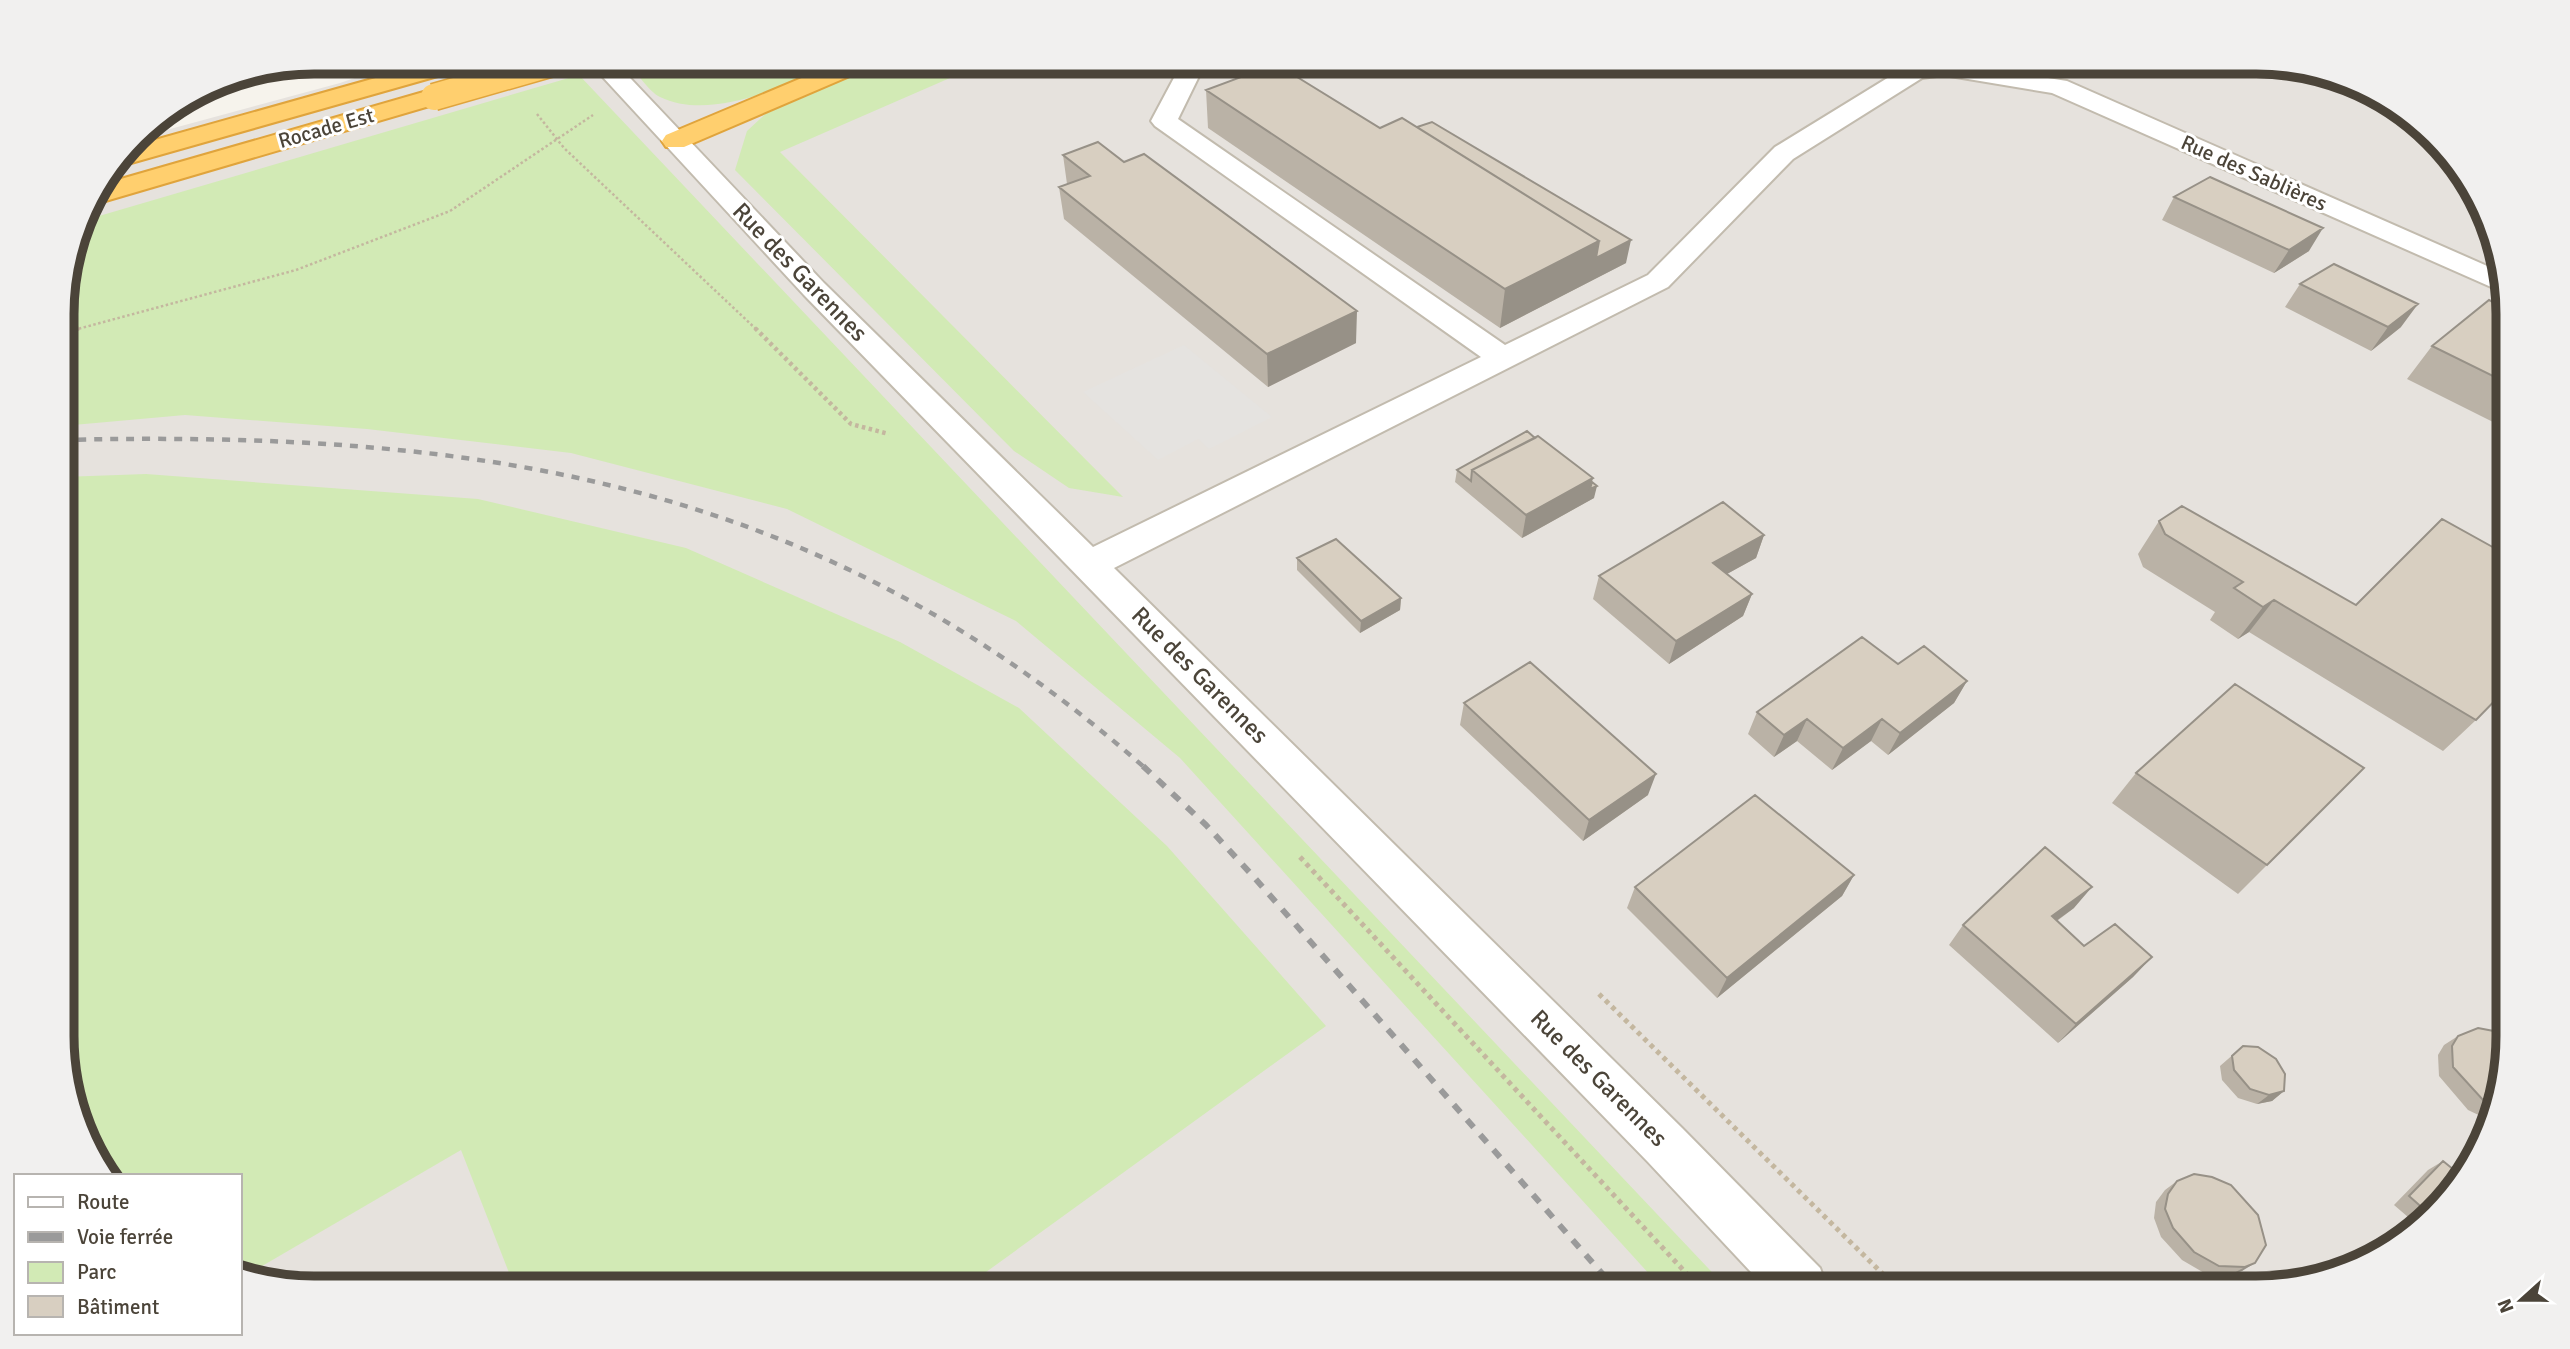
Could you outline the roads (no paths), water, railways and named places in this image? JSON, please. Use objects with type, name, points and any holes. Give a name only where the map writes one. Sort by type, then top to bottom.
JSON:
[{"type":"highway","name":"Rocade Est","points":[[135,153],[417,74]]},
{"type":"highway","name":"Rocade Est","points":[[108,191],[514,74]]},
{"type":"highway","points":[[675,141],[833,74]]},
{"type":"street","name":"Rue des Garennes","points":[[612,74],[839,314],[1656,1135],[1790,1275]]},
{"type":"street","points":[[1188,74],[1164,121],[1504,358]]},
{"type":"street","name":"Rue des Sablières","points":[[1090,564],[1658,282],[1784,153],[1911,74]]},
{"type":"street","name":"Rue des Sablières","points":[[2019,74],[2057,86],[2494,279]]},
{"type":"railway","points":[[74,440],[216,439],[362,447],[503,464],[639,493],[770,535],[898,594],[1022,671],[1145,768]]},
{"type":"railway","points":[[1143,766],[1206,825],[1252,875],[1604,1275]]}]
